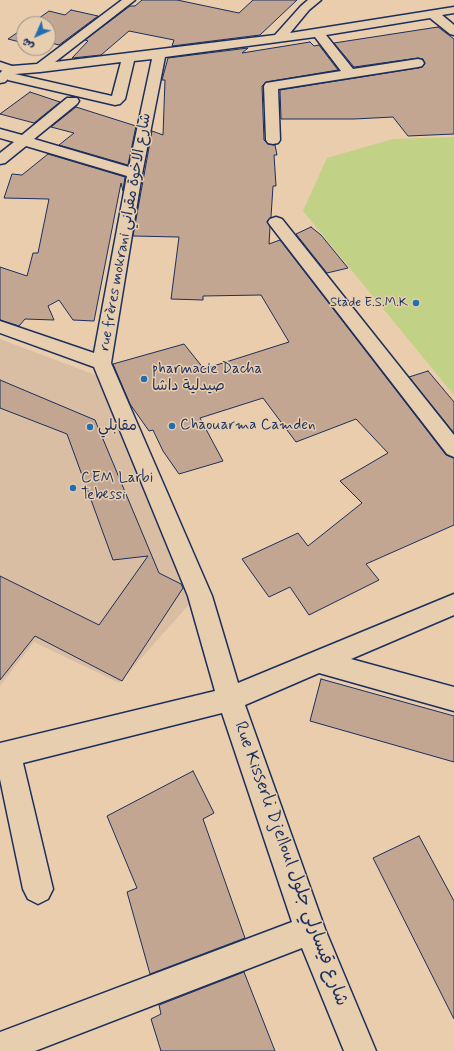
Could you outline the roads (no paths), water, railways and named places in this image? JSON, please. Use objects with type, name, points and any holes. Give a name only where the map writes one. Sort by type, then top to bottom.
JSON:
[{"type":"street","points":[[39,68],[129,0]]},
{"type":"street","points":[[279,38],[305,8],[315,0]]},
{"type":"street","points":[[125,71],[279,38],[454,10]]},
{"type":"street","points":[[432,14],[454,30]]},
{"type":"street","points":[[318,32],[350,74]]},
{"type":"street","points":[[4,72],[113,101],[118,99],[128,58]]},
{"type":"street","points":[[4,72],[128,58],[157,63]]},
{"type":"street","name":"rue frères mokrani شارع الاخوة مقراني","points":[[157,63],[135,174],[102,363],[200,596],[230,699]]},
{"type":"street","points":[[273,140],[271,86],[418,63]]},
{"type":"street","points":[[0,160],[72,101]]},
{"type":"street","points":[[0,133],[135,174]]},
{"type":"street","points":[[276,222],[454,449]]},
{"type":"street","points":[[0,327],[102,363]]},
{"type":"street","points":[[38,889],[4,755],[230,699],[454,604]]},
{"type":"street","points":[[320,662],[454,699]]},
{"type":"street","name":"Rue Kisserli Djelloul شارع قيسارلي جلول","points":[[230,699],[310,930],[360,1051]]},
{"type":"street","points":[[0,1048],[310,930]]},
{"type":"place","name":"Stade E.S.M.K","points":[[416,303]]},
{"type":"place","name":"pharmacie Dacha صيدلية داشا","points":[[144,379]]},
{"type":"place","name":"Chaouarma Camden","points":[[172,426]]},
{"type":"place","name":"مقابلي","points":[[90,427]]},
{"type":"place","name":"CEM Larbi Tebessi","points":[[73,488]]}]
